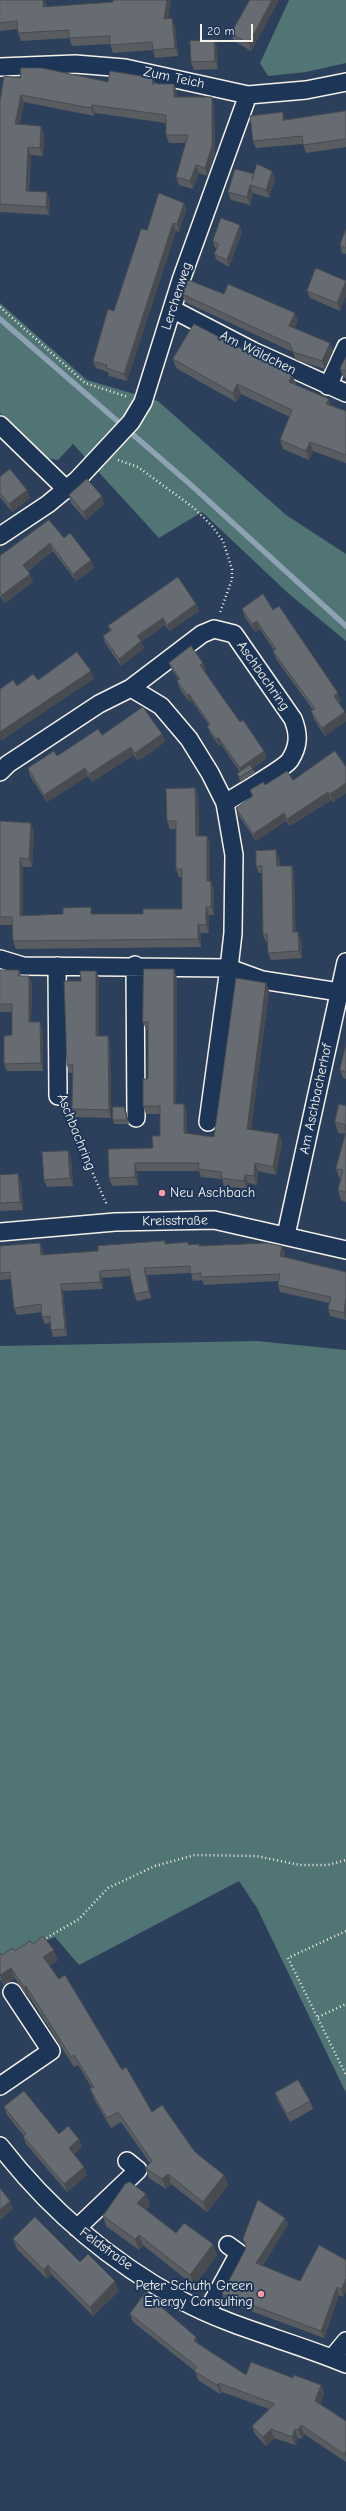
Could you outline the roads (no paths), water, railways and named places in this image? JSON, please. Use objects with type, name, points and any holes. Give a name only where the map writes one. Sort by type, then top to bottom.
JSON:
[{"type":"street","name":"Zum Teich","points":[[0,67],[76,64],[125,68],[248,95],[306,90],[346,82]]},
{"type":"street","name":"Lerchenweg","points":[[0,536],[72,485],[100,457],[131,422],[143,402],[172,309],[248,95]]},
{"type":"street","name":"Am Wäldchen","points":[[172,309],[328,386],[346,393]]},
{"type":"street","points":[[328,386],[346,347]]},
{"type":"street","points":[[0,425],[72,485]]},
{"type":"street","name":"Aschbachring","points":[[131,688],[202,634],[214,629],[234,634],[293,719],[298,733],[297,744],[289,762],[224,803]]},
{"type":"street","points":[[0,772],[8,764],[99,704],[131,688],[162,706],[189,739],[210,773],[224,803],[231,831],[234,855],[233,933],[208,1122]]},
{"type":"street","points":[[0,959],[23,966],[135,965],[229,968],[262,980],[339,992]]},
{"type":"street","name":"Am Aschbacherhof","points":[[286,1235],[346,962]]},
{"type":"street","points":[[135,965],[136,1118]]},
{"type":"street","name":"Aschbachring","points":[[57,966],[58,1096]]},
{"type":"street","name":"Kreisstraße","points":[[0,1232],[115,1222],[214,1220],[286,1235],[346,1250]]},
{"type":"street","points":[[0,2086],[51,2051],[12,1992]]},
{"type":"street","name":"Feldstraße","points":[[0,2146],[41,2195],[77,2228],[140,2274],[179,2299],[207,2312],[339,2361]]},
{"type":"street","points":[[77,2228],[138,2170],[127,2161]]},
{"type":"street","points":[[207,2312],[239,2253],[228,2245]]},
{"type":"street","points":[[339,2361],[346,2341]]},
{"type":"waterway","points":[[0,319],[191,485],[346,626]]},
{"type":"place","name":"Neu Aschbach","points":[[162,1193]]},
{"type":"place","name":"Peter Schuth Green Energy Consulting","points":[[261,2294]]}]
